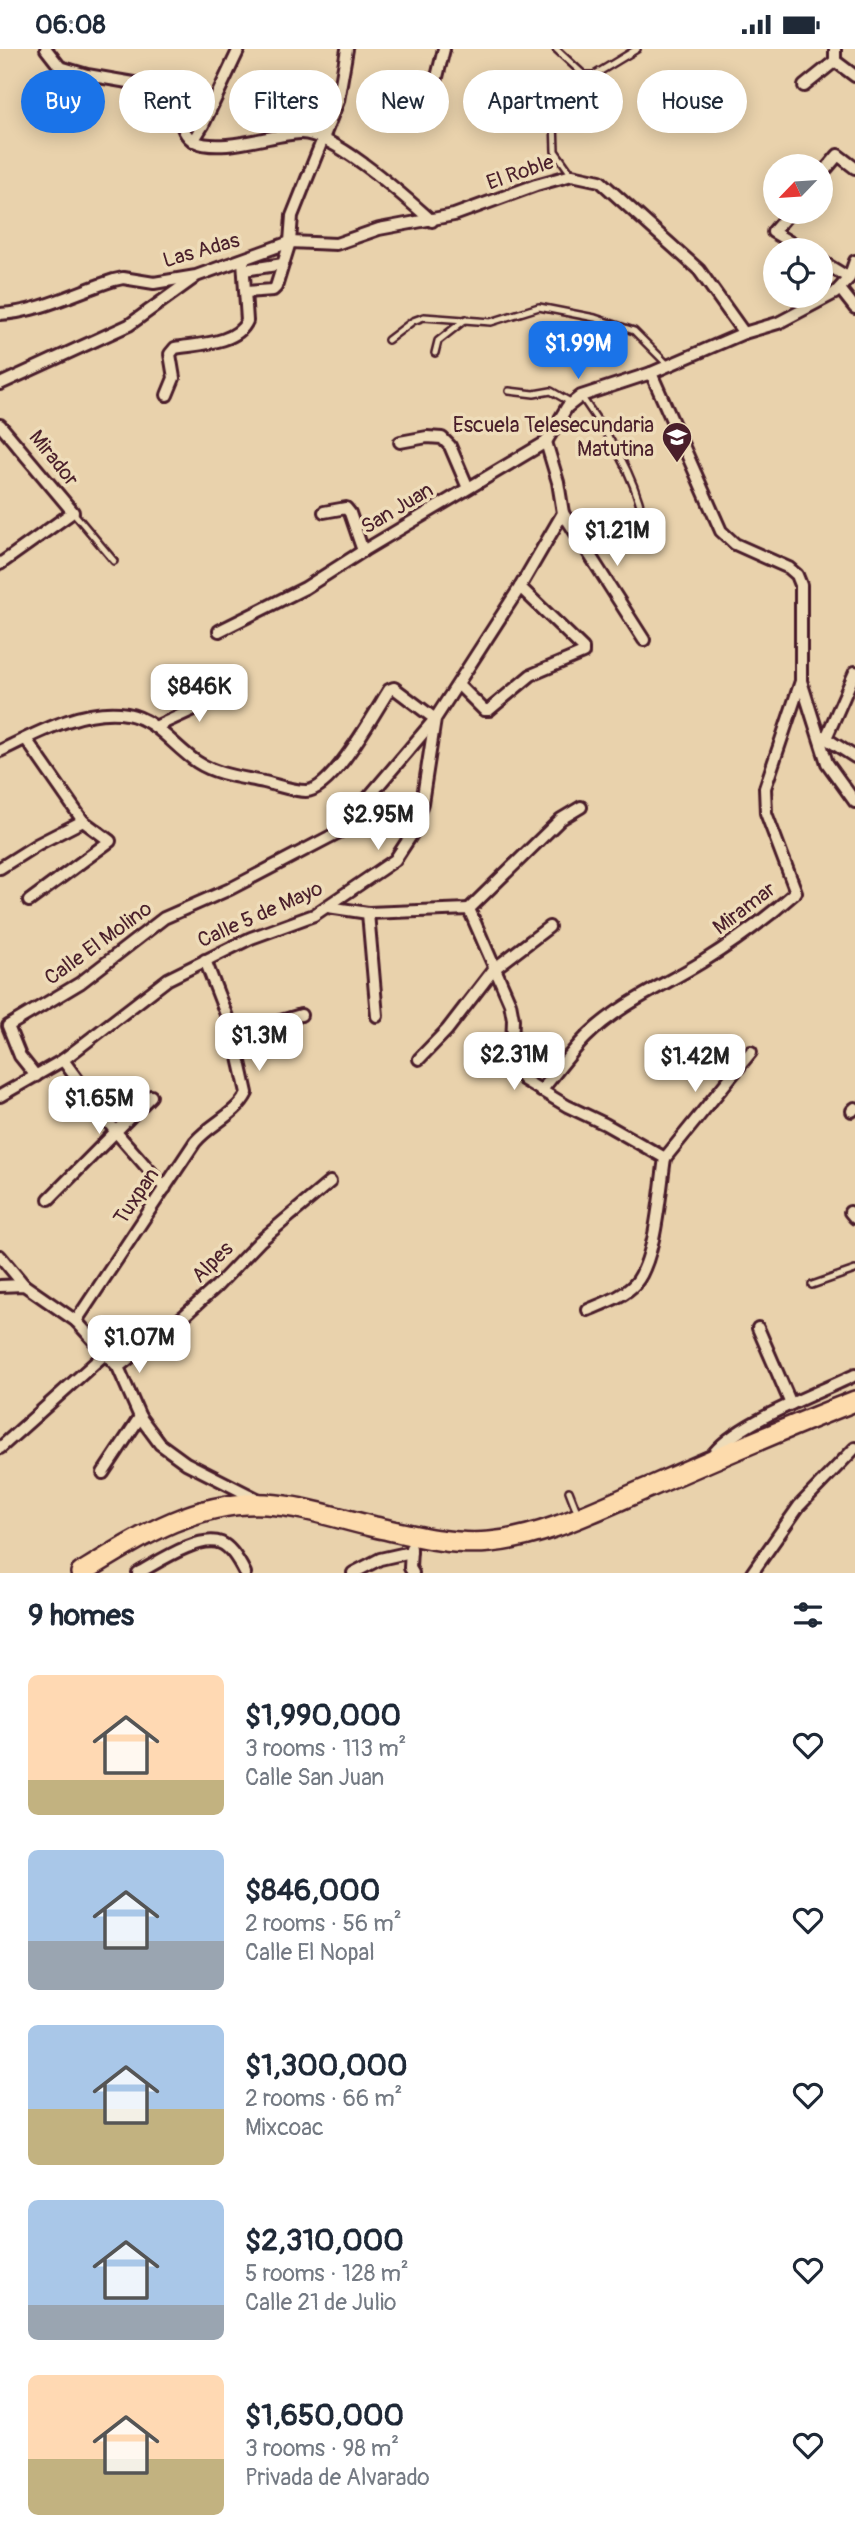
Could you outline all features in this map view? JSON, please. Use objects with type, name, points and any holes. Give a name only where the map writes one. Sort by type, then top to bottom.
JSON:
[{"type":"highway","points":[[81,1573],[146,1534],[174,1521],[232,1506],[267,1504],[300,1509],[411,1543],[513,1539],[579,1516],[855,1401]]},
{"type":"street","points":[[46,49],[60,67],[87,75],[163,88],[176,102],[185,134],[193,141],[203,144],[234,144],[299,133],[323,139],[390,185],[432,221]]},
{"type":"street","points":[[193,141],[208,116],[239,49]]},
{"type":"street","points":[[246,292],[273,290],[276,286],[290,242],[292,216],[338,101],[347,49]]},
{"type":"street","points":[[439,70],[444,49]]},
{"type":"street","points":[[835,49],[835,61]]},
{"type":"street","points":[[835,61],[855,76]]},
{"type":"street","points":[[804,86],[835,61]]},
{"type":"street","points":[[833,161],[838,155],[855,168]]},
{"type":"street","name":"El Roble","points":[[290,242],[336,244],[379,229],[432,221],[572,175],[600,181],[699,270],[744,333]]},
{"type":"street","points":[[780,224],[774,232],[784,238]]},
{"type":"street","name":"Las Adas","points":[[0,314],[19,313],[41,307],[123,278],[155,283],[243,265],[270,248],[290,242]]},
{"type":"street","points":[[645,640],[563,513],[558,482],[546,442],[567,407],[577,400],[651,373],[744,333],[778,323],[835,293],[849,278],[855,261]]},
{"type":"street","points":[[167,395],[174,378],[170,354],[176,348],[237,335],[243,330],[247,321],[243,265],[283,264]]},
{"type":"street","points":[[833,268],[849,278]]},
{"type":"street","points":[[0,384],[130,325],[196,276]]},
{"type":"street","points":[[839,289],[855,308]]},
{"type":"street","points":[[651,373],[721,531],[735,544],[789,568],[797,575],[801,585],[801,681],[821,735],[827,763],[855,802]]},
{"type":"street","name":"Mirador","points":[[0,425],[73,512],[0,564]]},
{"type":"street","points":[[400,442],[427,436],[442,438],[450,446],[468,488]]},
{"type":"street","name":"San Juan","points":[[219,631],[305,588],[546,442]]},
{"type":"street","points":[[324,512],[346,508],[363,551]]},
{"type":"street","name":"Calle 5 de Mayo","points":[[0,1097],[63,1060],[167,979],[251,938],[293,925],[328,907],[395,860],[412,834],[422,803],[435,719],[520,587],[563,513]]},
{"type":"street","points":[[459,685],[484,709],[489,710],[531,675],[583,653],[583,648],[520,587]]},
{"type":"street","points":[[821,735],[855,672]]},
{"type":"street","name":"Miramar","points":[[541,1091],[586,1037],[607,1020],[671,977],[726,947],[796,892],[766,813],[765,788],[801,681]]},
{"type":"street","points":[[0,751],[56,726],[90,716],[130,715],[155,727],[198,762],[209,767],[230,776],[307,791],[321,786],[345,758],[389,690],[394,688],[435,719]]},
{"type":"street","points":[[155,727],[233,694]]},
{"type":"street","name":"Calle El Molino","points":[[8,1026],[80,983],[164,918],[230,889],[339,832],[435,719]]},
{"type":"street","points":[[821,735],[855,757]]},
{"type":"street","points":[[26,739],[83,821],[110,841],[29,901]]},
{"type":"street","points":[[328,907],[368,913],[469,909],[561,819],[581,807]]},
{"type":"street","points":[[0,868],[38,844],[83,821]]},
{"type":"street","points":[[469,909],[510,1003],[515,1064],[524,1080],[665,1158]]},
{"type":"street","points":[[368,913],[377,1016]]},
{"type":"street","points":[[419,1059],[447,1030],[494,969],[549,927]]},
{"type":"street","points":[[205,960],[234,1035],[300,1015]]},
{"type":"street","points":[[0,1015],[8,1026],[20,1056],[36,1076]]},
{"type":"street","name":"Tuxpan","points":[[76,1321],[205,1130],[241,1105],[247,1093],[234,1035]]},
{"type":"street","points":[[588,1310],[618,1297],[635,1284],[645,1267],[655,1228],[665,1158],[751,1052]]},
{"type":"street","points":[[63,1060],[115,1131],[165,1188]]},
{"type":"street","points":[[49,1199],[151,1096]]},
{"type":"street","name":"Alpes","points":[[118,1367],[185,1315],[260,1241],[330,1182]]},
{"type":"street","points":[[0,1256],[24,1286],[76,1321],[118,1367],[140,1417],[160,1444],[186,1463],[267,1504]]},
{"type":"street","points":[[0,1286],[24,1286]]},
{"type":"street","points":[[758,1328],[791,1404]]},
{"type":"street","points":[[0,1448],[106,1353]]},
{"type":"street","points":[[708,1462],[716,1450],[733,1435],[791,1404],[855,1375]]},
{"type":"street","points":[[103,1473],[140,1417]]},
{"type":"street","points":[[752,1573],[799,1506],[855,1448]]},
{"type":"street","points":[[138,1573],[182,1549],[202,1542],[220,1542],[229,1549],[244,1573]]},
{"type":"street","points":[[353,1573],[411,1543],[410,1567],[413,1573]]},
{"type":"lane","points":[[556,49],[584,75],[594,75],[637,49]]},
{"type":"lane","points":[[554,133],[555,151],[572,175]]},
{"type":"lane","points":[[388,340],[413,321],[424,317],[491,322],[539,307],[595,318],[634,331],[667,364]]},
{"type":"lane","points":[[435,353],[438,341],[466,319]]},
{"type":"lane","points":[[509,391],[534,394],[551,391],[577,400],[621,455],[638,494],[643,516]]},
{"type":"lane","points":[[73,512],[114,561]]},
{"type":"lane","points":[[812,1285],[855,1270]]},
{"type":"lane","points":[[569,1491],[579,1516]]},
{"type":"place","name":"Escuela Telesecundaria Matutina","points":[[677,464]]}]
